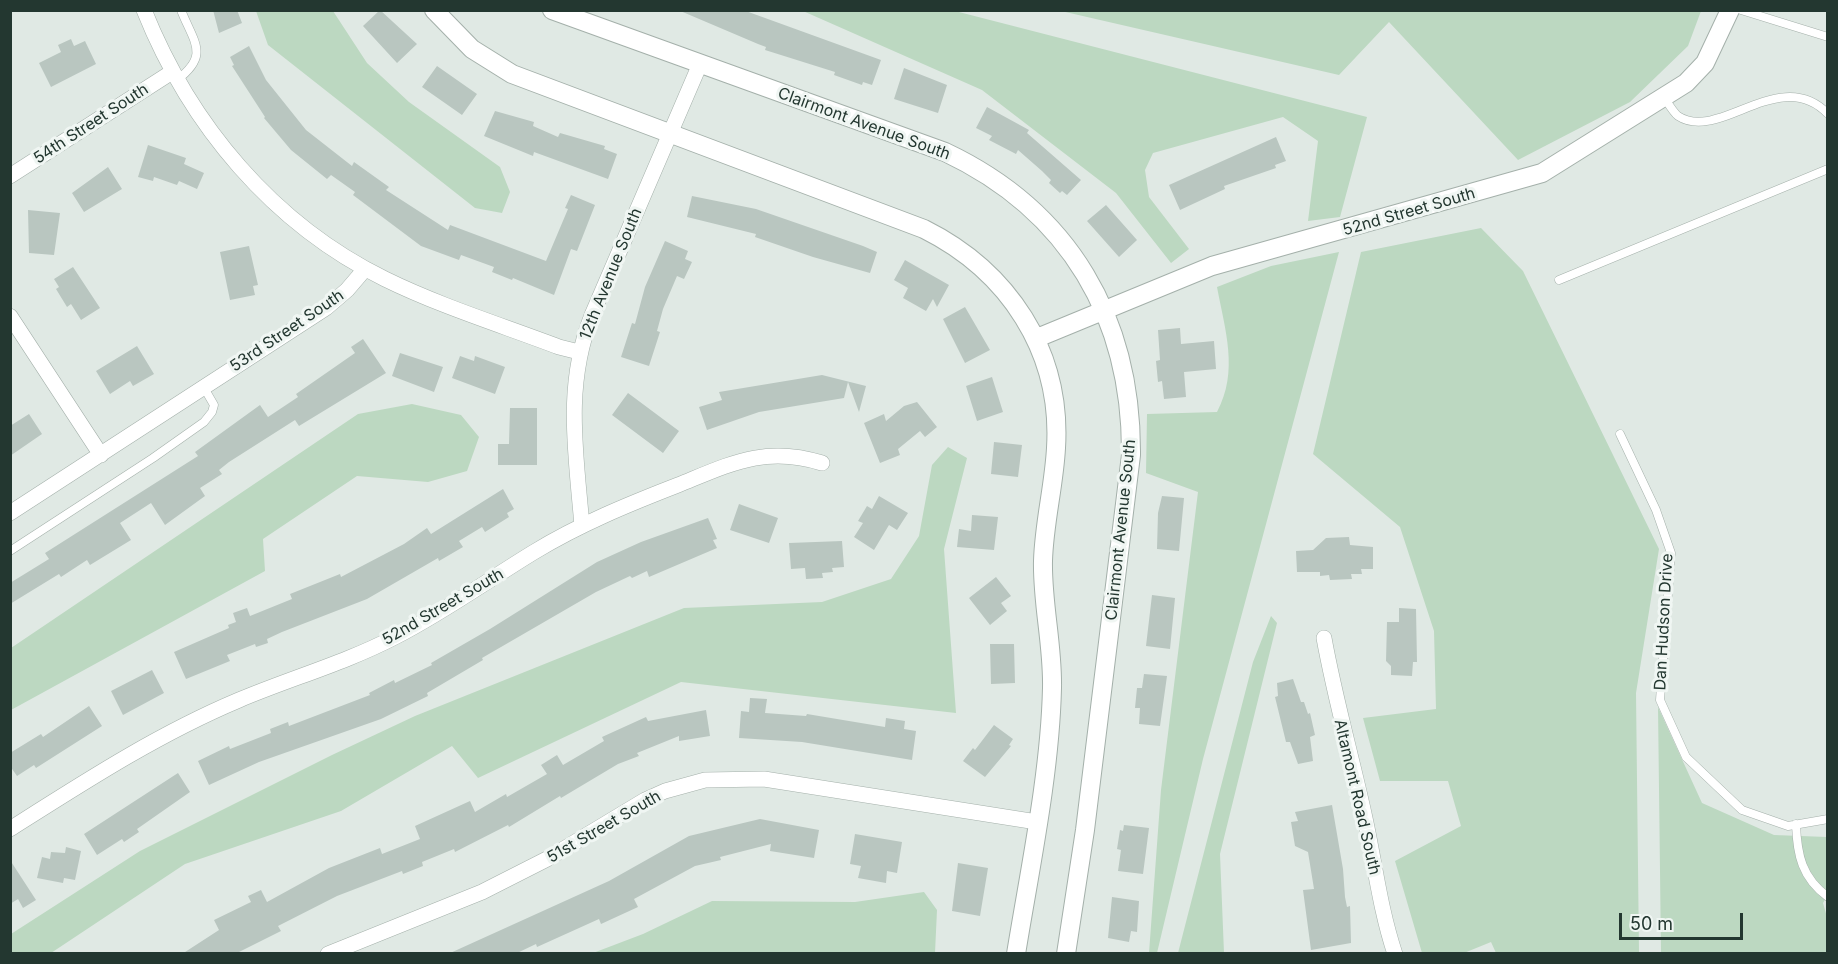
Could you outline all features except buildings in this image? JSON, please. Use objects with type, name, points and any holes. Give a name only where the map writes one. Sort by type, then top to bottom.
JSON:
[{"type":"street","points":[[144,10],[174,76],[209,131],[262,191],[315,236],[365,269],[418,294],[559,347],[579,352]]},
{"type":"street","points":[[434,10],[472,49],[512,74],[669,135],[924,229],[944,239],[981,266],[997,281],[1019,308],[1037,338],[1050,381],[1056,424],[1055,466],[1043,560],[1052,672],[1051,705],[1037,822],[1016,954]]},
{"type":"street","points":[[552,10],[700,64]]},
{"type":"street","name":"52nd Street South","points":[[1037,338],[1212,266],[1542,173],[1686,83],[1705,63],[1730,10]]},
{"type":"street","name":"12th Avenue South","points":[[582,526],[573,415],[575,373],[579,352],[592,315],[700,64]]},
{"type":"street","name":"Clairmont Avenue South","points":[[700,64],[945,152],[991,176],[1032,208],[1055,232],[1081,266],[1104,310],[1126,378],[1132,428],[1131,455],[1085,830],[1066,954]]},
{"type":"street","name":"54th Street South","points":[[10,176],[174,76]]},
{"type":"street","name":"53rd Street South","points":[[10,513],[326,308],[347,290],[365,269]]},
{"type":"street","points":[[10,316],[101,455]]},
{"type":"street","name":"52nd Street South","points":[[10,829],[130,754],[202,717],[394,638],[534,552],[582,526],[743,459],[775,454],[822,463]]},
{"type":"street","name":"Altamont Road South","points":[[1324,638],[1340,720],[1367,826],[1380,903],[1395,954]]},
{"type":"street","name":"51st Street South","points":[[328,954],[482,892],[547,859],[645,801],[665,791],[705,780],[764,779],[1037,822]]},
{"type":"lane","points":[[174,76],[196,62],[198,52],[181,10]]},
{"type":"lane","points":[[1741,10],[1827,37]]},
{"type":"lane","points":[[1664,96],[1677,116],[1695,123],[1714,120],[1741,108],[1790,96],[1800,97],[1821,106],[1827,114]]},
{"type":"lane","points":[[1560,280],[1827,169]]},
{"type":"lane","points":[[10,551],[204,422],[212,412],[214,405],[203,386]]},
{"type":"lane","name":"Dan Hudson Drive","points":[[1620,434],[1656,510],[1671,553],[1660,700],[1686,757],[1742,810],[1788,826],[1827,819]]},
{"type":"lane","points":[[1796,824],[1796,849],[1801,865],[1809,881],[1827,897]]},
{"type":"green space","points":[[256,11],[333,11],[367,63],[409,102],[500,167],[510,192],[502,213],[475,208],[268,45]]},
{"type":"green space","points":[[803,11],[955,11],[1367,117],[1340,217],[1308,221],[1318,141],[1283,117],[1153,153],[1145,170],[1149,197],[1189,249],[1171,263],[1116,193],[982,90]]},
{"type":"green space","points":[[1061,11],[1701,11],[1688,46],[1630,102],[1518,160],[1389,22],[1339,75]]},
{"type":"green space","points":[[1481,228],[1523,271],[1659,549],[1636,693],[1639,953],[1496,953],[1491,942],[1464,953],[1422,953],[1395,861],[1461,826],[1448,781],[1380,781],[1363,718],[1436,709],[1434,631],[1400,527],[1313,454],[1361,252]]},
{"type":"green space","points":[[1339,252],[1203,759],[1157,953],[1149,953],[1161,790],[1198,492],[1146,473],[1147,414],[1217,412],[1224,397],[1229,366],[1217,287],[1271,266]]},
{"type":"green space","points":[[412,404],[461,415],[479,437],[467,471],[428,482],[357,476],[263,539],[265,571],[11,710],[11,648],[358,414]]},
{"type":"green space","points":[[948,447],[967,458],[944,549],[956,713],[681,682],[478,778],[452,746],[341,811],[185,864],[51,953],[11,953],[11,934],[140,851],[415,716],[684,608],[822,602],[891,579],[919,536],[932,465]]},
{"type":"green space","points":[[1271,616],[1277,623],[1220,854],[1224,953],[1178,953],[1253,662]]},
{"type":"green space","points":[[1658,707],[1702,803],[1774,835],[1827,837],[1827,896],[1823,903],[1827,917],[1827,953],[1661,953]]},
{"type":"green space","points":[[924,892],[937,910],[935,953],[593,953],[643,934],[712,901],[855,902]]}]
